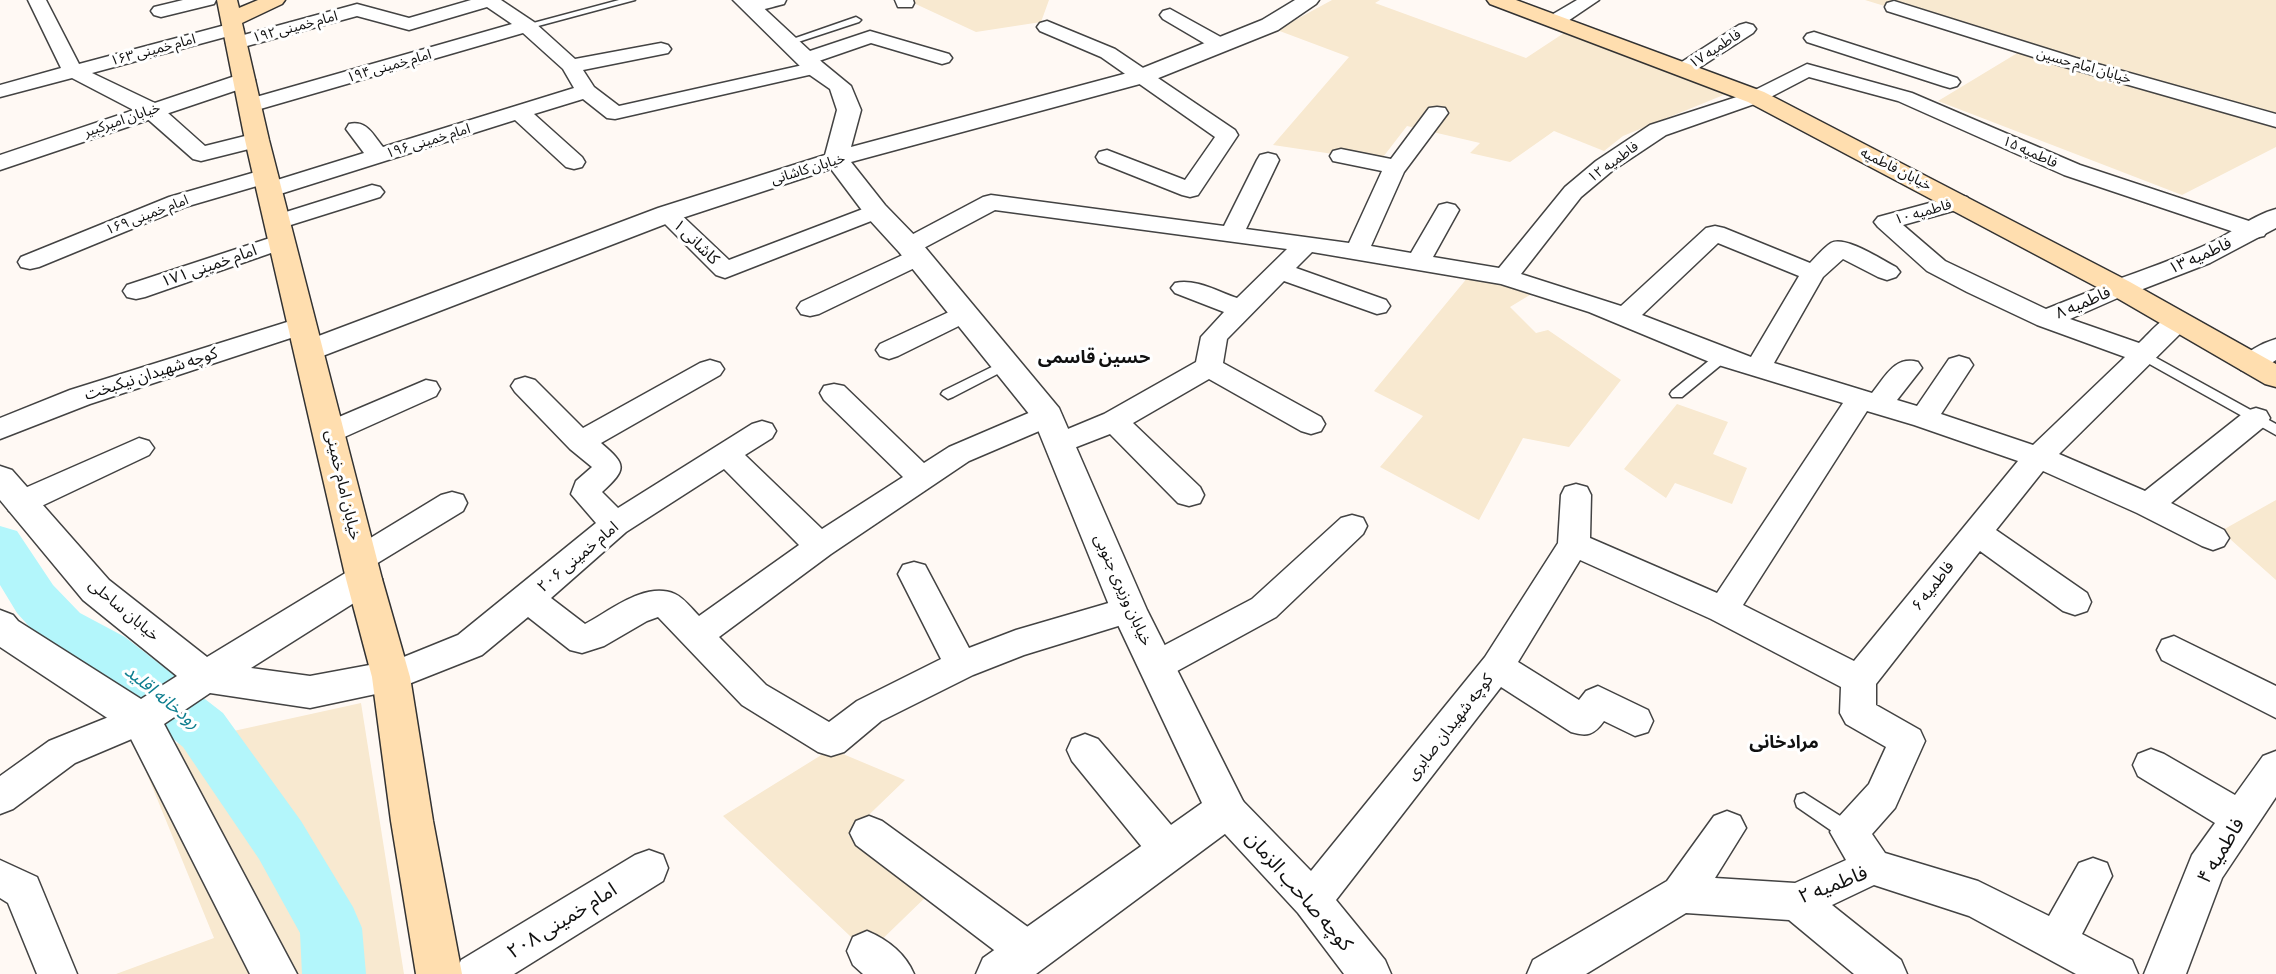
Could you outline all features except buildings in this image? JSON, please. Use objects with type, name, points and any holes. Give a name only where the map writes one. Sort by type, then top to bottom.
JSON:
[{"type":"main road","points":[[232,23],[275,0]]},
{"type":"main road","name":"خیابان فاطمیه","points":[[1497,0],[1756,97],[2120,288],[2276,378]]},
{"type":"main road","name":"خیابان امام خمینی","points":[[232,23],[257,140],[362,569],[391,677],[412,821],[439,974]]},
{"type":"street","points":[[37,0],[73,71],[151,110],[201,154],[257,140]]},
{"type":"street","points":[[161,11],[207,0]]},
{"type":"street","points":[[491,0],[527,26],[571,66],[586,91],[615,113],[810,64],[870,37],[942,58]]},
{"type":"street","name":"امام خمینی ۱۹۲","points":[[232,23],[354,5],[409,24],[491,0]]},
{"type":"street","points":[[747,3],[777,0]]},
{"type":"street","name":"خیابان کاشانی","points":[[306,338],[667,214],[836,159],[1143,76],[1270,25],[1309,0]]},
{"type":"street","points":[[1555,21],[1590,0]]},
{"type":"street","points":[[747,3],[810,64],[840,86],[849,110],[836,159]]},
{"type":"street","name":"خیابان امام حسین","points":[[1894,7],[2069,62],[2276,121]]},
{"type":"street","points":[[1170,15],[1221,45]]},
{"type":"street","name":"امام خمینی ۱۶۳","points":[[0,91],[232,23]]},
{"type":"street","name":"امام خمینی ۱۹۴","points":[[247,93],[527,26]]},
{"type":"street","points":[[1047,27],[1108,53],[1227,135],[1190,190],[1107,157]]},
{"type":"street","name":"فاطمیه ۱۷","points":[[1684,69],[1746,29]]},
{"type":"street","points":[[1814,38],[1950,82]]},
{"type":"street","points":[[571,66],[662,49]]},
{"type":"street","points":[[1756,97],[1851,49]]},
{"type":"street","name":"فاطمیه ۱۵","points":[[1807,70],[1905,97],[2072,170],[2266,224]]},
{"type":"street","name":"امام خمینی ۱۹۶","points":[[268,183],[378,156],[586,91]]},
{"type":"street","name":"خیابان امیرکبیر","points":[[0,163],[151,110],[247,93]]},
{"type":"street","name":"فاطمیه ۱۲","points":[[1504,277],[1573,192],[1604,166],[1658,130],[1756,97]]},
{"type":"street","points":[[519,112],[574,162]]},
{"type":"street","points":[[1357,251],[1397,167],[1437,113]]},
{"type":"street","points":[[357,129],[378,156]]},
{"type":"street","points":[[1341,156],[1397,167]]},
{"type":"street","name":"خیابان وزیری جنوبی","points":[[836,159],[876,212],[914,252],[1006,364],[1054,429],[1129,610],[1226,809]]},
{"type":"street","points":[[1232,235],[1268,160]]},
{"type":"street","name":"امام خمینی ۱۶۹","points":[[30,262],[177,202],[268,183]]},
{"type":"street","name":"امام خمینی ۱۷۱","points":[[136,291],[372,192]]},
{"type":"street","points":[[810,308],[914,252],[991,202],[1357,251],[1504,277],[1598,306],[1722,357],[1924,418],[2038,457],[2148,505],[2213,538]]},
{"type":"street","name":"فاطمیه ۱۰","points":[[1959,202],[1886,222],[1936,266],[2046,319]]},
{"type":"street","points":[[1418,262],[1447,210]]},
{"type":"street","name":"کاشانی ۱","points":[[667,214],[725,270],[876,212]]},
{"type":"street","name":"فاطمیه ۱۳","points":[[2120,288],[2188,264],[2266,224]]},
{"type":"street","points":[[1624,317],[1715,234],[1813,273]]},
{"type":"street","points":[[1209,367],[1214,337],[1306,244]]},
{"type":"street","points":[[1757,369],[1813,273],[1840,248],[1887,272]]},
{"type":"street","points":[[1281,271],[1377,306]]},
{"type":"street","points":[[1184,288],[1242,309]]},
{"type":"street","name":"فاطمیه ۸","points":[[2046,319],[2120,288]]},
{"type":"street","points":[[888,350],[964,313]]},
{"type":"street","points":[[2046,319],[2142,354]]},
{"type":"street","name":"فاطمیه ۶","points":[[1859,680],[2038,457],[2178,321]]},
{"type":"street","name":"کوچه شهیدان نیکبخت","points":[[0,429],[80,397],[306,338]]},
{"type":"street","points":[[2251,364],[2276,348]]},
{"type":"street","points":[[1924,418],[1959,366]]},
{"type":"street","points":[[696,636],[820,546],[959,453],[1054,429],[1114,421],[1209,367]]},
{"type":"street","points":[[1209,367],[1311,424]]},
{"type":"street","points":[[1723,609],[1869,402],[1908,368]]},
{"type":"street","points":[[580,442],[710,369]]},
{"type":"street","points":[[525,386],[580,442],[607,464],[607,470],[587,489],[586,494],[615,524]]},
{"type":"street","points":[[330,432],[426,389]]},
{"type":"street","points":[[834,393],[922,478]]},
{"type":"street","points":[[1114,421],[1189,495]]},
{"type":"street","points":[[2148,505],[2266,424]]},
{"type":"street","name":"امام خمینی ۲۰۶","points":[[391,677],[470,645],[528,599],[615,524],[762,431]]},
{"type":"street","points":[[10,491],[139,448]]},
{"type":"street","points":[[726,454],[820,546]]},
{"type":"street","name":"خیابان ساحلی","points":[[10,491],[96,590],[199,681]]},
{"type":"street","name":"کوچه شهیدان صابری","points":[[1312,900],[1497,667],[1574,544],[1576,495]]},
{"type":"street","points":[[0,797],[62,752],[150,713],[362,569],[452,503]]},
{"type":"street","points":[[1156,666],[1264,608],[1352,526]]},
{"type":"street","points":[[1976,532],[2075,602]]},
{"type":"street","points":[[1574,544],[1723,609],[1859,680],[1858,713],[1907,741],[1882,796],[1849,832],[1872,867]]},
{"type":"street","points":[[914,574],[961,665]]},
{"type":"street","points":[[528,599],[582,640],[594,637],[650,604],[666,604],[754,695],[831,741],[869,711],[961,665],[1016,644],[1129,610]]},
{"type":"street","points":[[2,630],[150,713],[274,974]]},
{"type":"street","points":[[2174,650],[2276,704]]},
{"type":"street","points":[[1497,667],[1584,721],[1598,701],[1635,721]]},
{"type":"street","points":[[199,681],[310,692],[391,677]]},
{"type":"street","points":[[1085,750],[1169,851]]},
{"type":"street","points":[[2151,765],[2240,818]]},
{"type":"street","name":"فاطمیه ۴","points":[[2165,974],[2206,868],[2276,767]]},
{"type":"street","points":[[869,833],[1014,963],[1226,809]]},
{"type":"street","name":"کوچه صاحب الزمان","points":[[1226,809],[1312,900],[1370,974]]},
{"type":"street","points":[[1548,974],[1681,894],[1727,828]]},
{"type":"street","name":"فاطمیه ۲","points":[[1681,894],[1797,902],[1872,867],[1978,900],[2118,974]]},
{"type":"street","name":"امام خمینی ۲۰۸","points":[[476,974],[649,868]]},
{"type":"street","points":[[2056,942],[2093,876]]},
{"type":"street","points":[[0,878],[23,890],[57,973]]},
{"type":"street","points":[[1797,902],[1886,974]]},
{"type":"lane","points":[[527,26],[630,0]]},
{"type":"lane","points":[[789,42],[856,20]]},
{"type":"lane","points":[[2142,354],[2266,424]]},
{"type":"lane","points":[[1677,394],[1722,357]]},
{"type":"lane","points":[[948,394],[1006,364]]},
{"type":"lane","points":[[1804,801],[1849,832]]},
{"type":"shaded area","points":[[907,0],[1049,0],[1041,22],[976,32]]},
{"type":"shaded area","points":[[1332,0],[1380,0],[1375,3],[1526,58],[1567,31],[1726,94],[1623,136],[1604,151],[1554,131],[1510,162],[1470,153],[1480,143],[1407,126],[1380,161],[1273,145],[1349,57],[1277,30]]},
{"type":"shaded area","points":[[1865,0],[2276,0],[2276,147],[2182,195],[1938,101],[2024,49]]},
{"type":"shaded area","points":[[1468,277],[1533,293],[1510,307],[1536,333],[1548,330],[1621,380],[1569,447],[1523,438],[1479,520],[1380,467],[1423,416],[1374,391]]},
{"type":"shaded area","points":[[1677,404],[1728,422],[1713,454],[1747,468],[1732,504],[1675,483],[1666,498],[1624,469]]},
{"type":"shaded area","points":[[2276,500],[2276,580],[2221,531]]},
{"type":"shaded area","points":[[361,703],[404,974],[116,974],[214,938],[138,752]]},
{"type":"shaded area","points":[[831,749],[905,780],[848,835],[933,890],[868,953],[723,816]]},
{"type":"waterway","name":"رودخانه اقلید","points":[[0,544],[35,599],[62,628],[106,652],[203,730],[280,840],[331,928],[334,974]]},
{"type":"district","name":"حسین قاسمی","points":[[1094,357]]},
{"type":"district","name":"مرادخانی","points":[[1784,742]]}]
